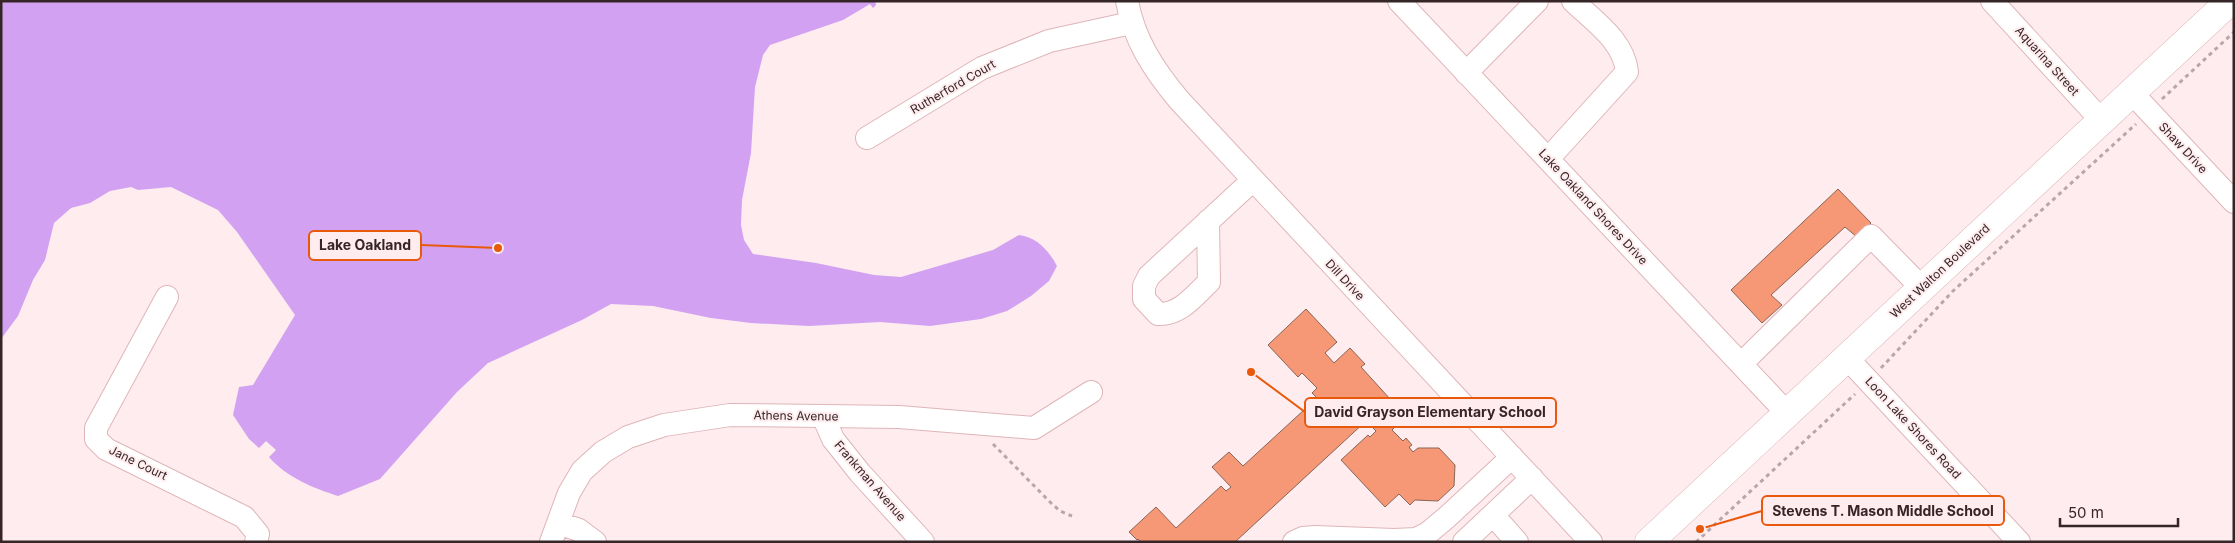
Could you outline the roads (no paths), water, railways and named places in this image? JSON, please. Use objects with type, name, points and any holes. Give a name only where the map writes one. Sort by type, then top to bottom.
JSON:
[{"type":"main road","name":"West Walton Boulevard","points":[[1649,542],[2102,121],[2140,102],[2230,1]]},
{"type":"street","name":"Dill Drive","points":[[1127,1],[1131,23],[1146,56],[1162,79],[1252,180],[1590,542]]},
{"type":"street","name":"Lake Oakland Shores Drive","points":[[1399,1],[1787,413]]},
{"type":"street","points":[[1466,73],[1537,1]]},
{"type":"street","points":[[1548,159],[1627,72],[1626,59],[1616,42],[1573,1]]},
{"type":"street","name":"Aquarina Street","points":[[1992,1],[2102,121]]},
{"type":"street","name":"Rutherford Court","points":[[867,138],[982,68],[997,61],[1049,41],[1131,23]]},
{"type":"street","name":"Shaw Drive","points":[[2140,102],[2234,202]]},
{"type":"street","points":[[1208,221],[1252,180]]},
{"type":"street","points":[[1741,364],[1872,236],[1922,288]]},
{"type":"street","name":"Jane Court","points":[[167,297],[96,428],[96,439],[106,449],[244,517],[258,534],[256,542]]},
{"type":"street","name":"Loon Lake Shores Road","points":[[1847,358],[2020,542]]},
{"type":"street","name":"Athens Avenue","points":[[554,532],[568,493],[582,471],[603,452],[628,437],[664,425],[730,415],[899,417],[1034,428],[1091,392]]},
{"type":"street","name":"Frankman Avenue","points":[[823,416],[833,439],[849,460],[924,542]]},
{"type":"street","points":[[1294,542],[1303,538],[1314,537],[1404,541],[1416,539],[1428,533],[1512,457]]},
{"type":"street","points":[[1464,542],[1532,478]]},
{"type":"street","points":[[1493,515],[1517,542]]},
{"type":"street","points":[[554,532],[579,530],[594,542]]},
{"type":"place","name":"Lake Oakland","points":[[498,248]]},
{"type":"place","name":"David Grayson Elementary School","points":[[1251,372]]},
{"type":"place","name":"Stevens T. Mason Middle School","points":[[1700,529]]}]
